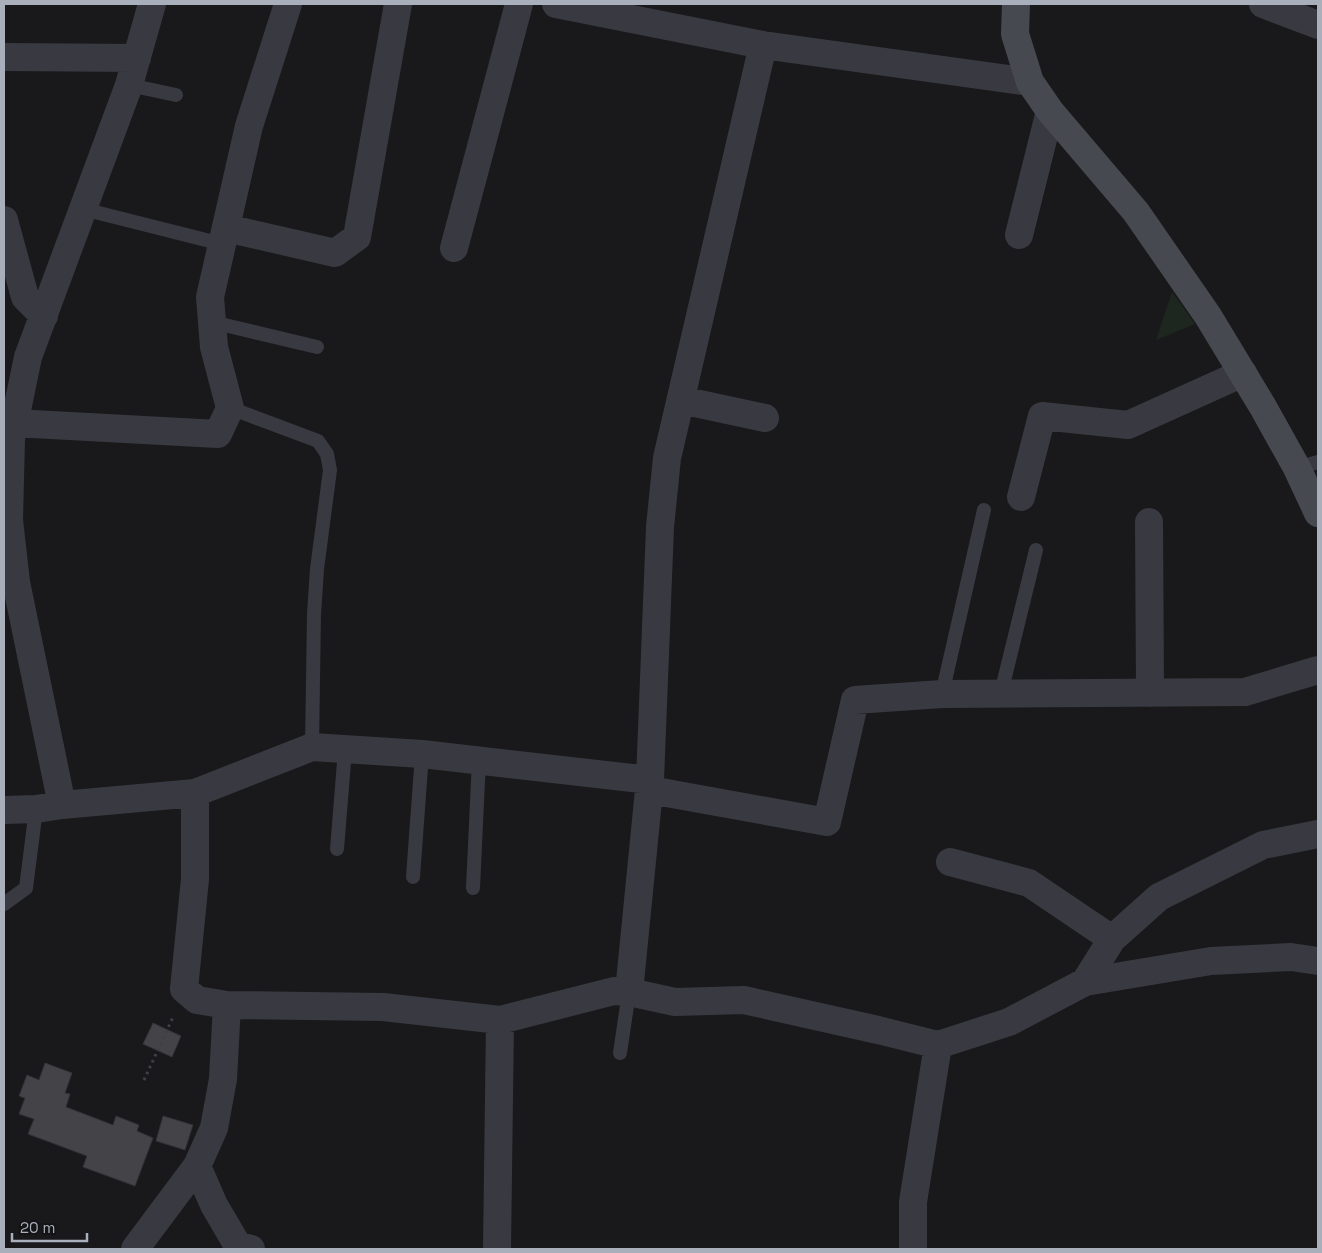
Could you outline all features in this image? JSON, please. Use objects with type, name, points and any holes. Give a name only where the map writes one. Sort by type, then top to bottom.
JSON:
[{"type":"street","points":[[62,805],[16,582],[9,520],[10,433],[28,357],[129,85],[152,4]]},
{"type":"street","points":[[10,433],[218,434],[230,408],[214,347],[210,297],[249,126],[288,4]]},
{"type":"street","points":[[224,236],[335,253],[357,238],[398,4]]},
{"type":"street","points":[[454,248],[519,4]]},
{"type":"street","points":[[556,4],[763,44],[1030,82]]},
{"type":"street","points":[[1016,4],[1014,34],[1030,82],[1050,111],[1136,212],[1208,316],[1242,373],[1308,465],[1318,513]]},
{"type":"street","points":[[1263,4],[1318,25]]},
{"type":"street","points":[[629,992],[650,785],[660,527],[667,458],[763,44]]},
{"type":"street","points":[[4,57],[137,58]]},
{"type":"street","points":[[1019,235],[1050,111]]},
{"type":"street","points":[[4,220],[25,297],[44,316]]},
{"type":"street","points":[[1021,497],[1042,416],[1128,425],[1242,373]]},
{"type":"street","points":[[681,400],[765,418]]},
{"type":"street","points":[[1150,522],[1150,693]]},
{"type":"street","points":[[4,810],[36,809],[195,793],[312,747],[479,759],[650,785],[827,822],[855,700],[942,694],[1245,692],[1318,670]]},
{"type":"street","points":[[195,793],[195,879],[184,989],[197,1000],[227,1005],[383,1007],[500,1020],[614,991],[629,992],[675,1002],[744,1000],[938,1045],[1009,1022],[1085,982],[1212,960],[1292,957],[1318,961]]},
{"type":"street","points":[[1085,982],[1112,939],[1160,897],[1263,845],[1318,834]]},
{"type":"street","points":[[950,862],[1029,883],[1112,939]]},
{"type":"street","points":[[135,1249],[197,1166],[214,1128],[223,1079],[227,1005]]},
{"type":"street","points":[[497,1249],[500,1020]]},
{"type":"street","points":[[913,1249],[913,1202],[938,1045]]},
{"type":"street","points":[[197,1166],[214,1205],[238,1246],[251,1249]]},
{"type":"lane","points":[[129,85],[176,95]]},
{"type":"lane","points":[[83,209],[224,236]]},
{"type":"lane","points":[[212,322],[317,347]]},
{"type":"lane","points":[[230,408],[318,441],[327,454],[330,470],[317,569],[314,614],[312,747]]},
{"type":"lane","points":[[942,694],[984,510]]},
{"type":"lane","points":[[1001,693],[1036,550]]},
{"type":"lane","points":[[337,849],[345,750]]},
{"type":"lane","points":[[413,877],[422,754]]},
{"type":"lane","points":[[473,888],[479,759]]},
{"type":"lane","points":[[4,904],[26,888],[36,809]]},
{"type":"lane","points":[[620,1054],[629,992]]},
{"type":"path","points":[[144,1080],[172,1021]]},
{"type":"shaded area","points":[[1172,292],[1195,324],[1156,340]]},
{"type":"building","points":[[153,1023],[181,1036],[172,1057],[143,1044]]},
{"type":"building","points":[[45,1063],[72,1073],[65,1093],[70,1094],[66,1107],[113,1125],[116,1116],[139,1125],[137,1131],[153,1138],[135,1186],[83,1167],[87,1156],[28,1134],[34,1119],[19,1114],[25,1098],[19,1096],[27,1075],[39,1080]]},
{"type":"building","points":[[163,1116],[193,1125],[185,1150],[156,1141]]}]
